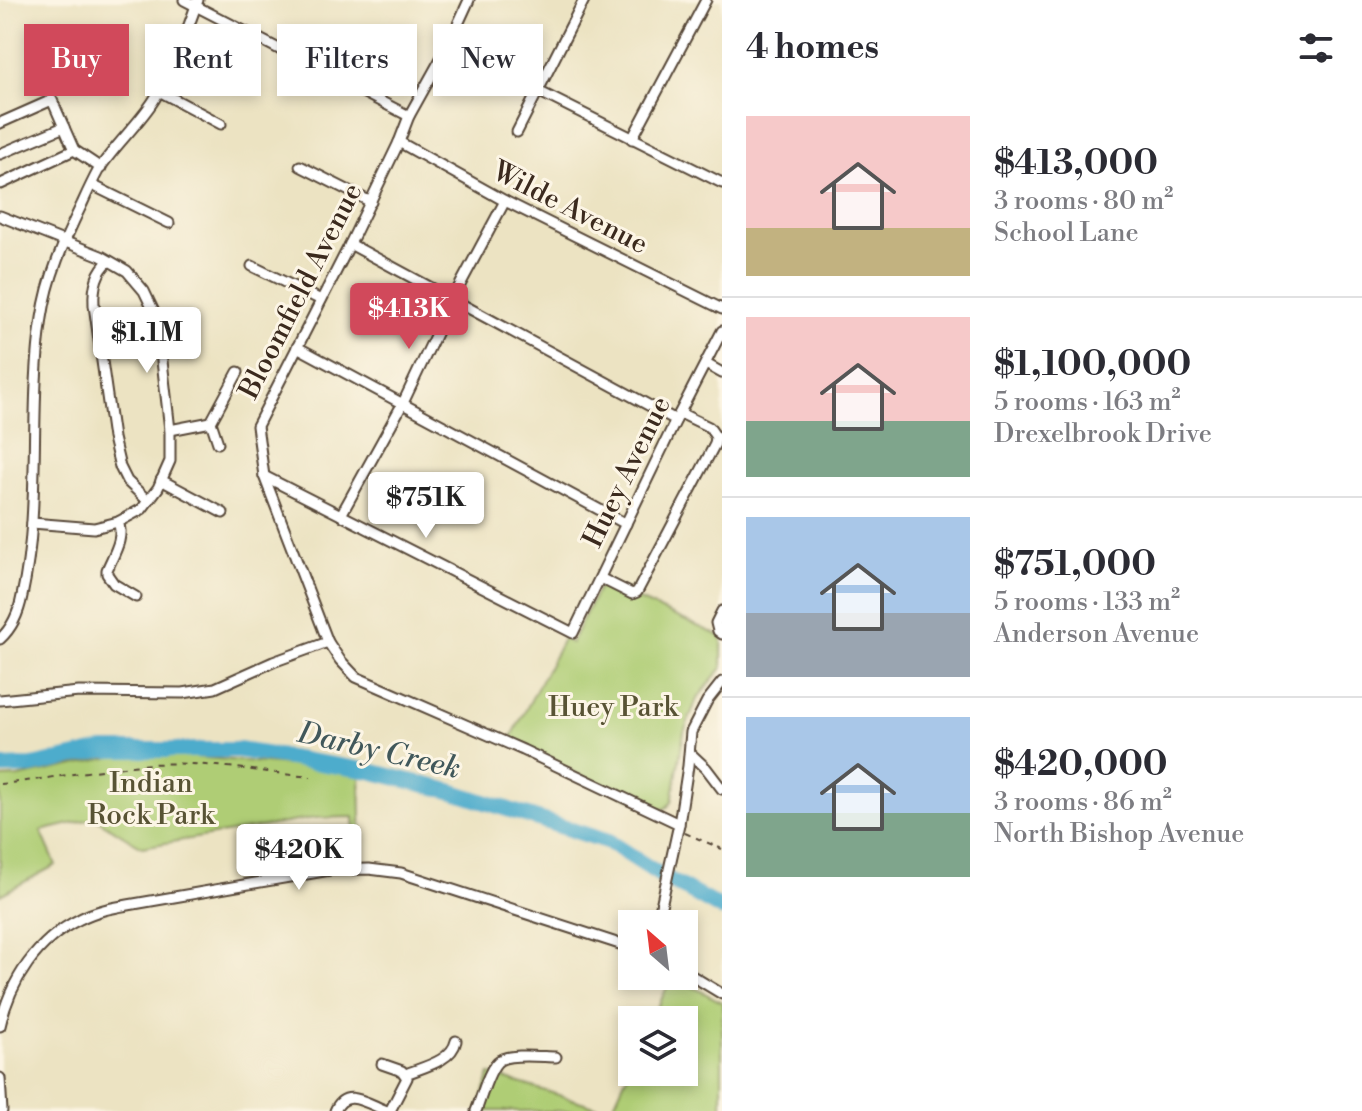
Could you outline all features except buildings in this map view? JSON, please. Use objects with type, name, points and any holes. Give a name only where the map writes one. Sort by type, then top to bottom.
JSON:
[{"type":"street","points":[[184,0],[197,3],[409,116]]},
{"type":"street","name":"Bloomfield Avenue","points":[[458,24],[469,0]]},
{"type":"street","points":[[543,81],[584,0]]},
{"type":"street","points":[[632,139],[706,0]]},
{"type":"street","points":[[189,24],[197,3]]},
{"type":"street","name":"Bloomfield Avenue","points":[[433,73],[257,426],[264,476],[328,642],[356,677],[523,750],[678,827]]},
{"type":"street","points":[[543,94],[722,183]]},
{"type":"street","points":[[0,639],[15,618],[22,598],[32,523],[41,318],[50,276],[64,240],[101,168],[156,96]]},
{"type":"street","points":[[168,96],[221,124]]},
{"type":"street","points":[[517,132],[535,96]]},
{"type":"street","points":[[0,123],[52,100],[74,150],[101,168]]},
{"type":"street","points":[[0,154],[64,127]]},
{"type":"street","name":"Wilde Avenue","points":[[399,142],[505,201],[722,309]]},
{"type":"street","points":[[0,184],[74,150]]},
{"type":"street","points":[[300,166],[371,202]]},
{"type":"street","points":[[92,185],[169,223]]},
{"type":"street","points":[[264,476],[341,515],[403,403],[452,300],[505,201]]},
{"type":"street","points":[[0,216],[109,261],[127,271],[144,291],[157,318],[170,430],[170,461],[142,509],[118,522],[94,528],[32,523]]},
{"type":"street","points":[[350,244],[678,416],[709,427],[716,437],[715,444],[637,592],[632,594],[600,578]]},
{"type":"street","points":[[109,261],[98,277],[93,292],[113,438],[127,481],[148,501]]},
{"type":"street","points":[[252,266],[321,300]]},
{"type":"street","name":"Huey Avenue","points":[[341,515],[573,633],[722,331]]},
{"type":"street","points":[[297,347],[626,524]]},
{"type":"street","points":[[706,364],[722,373]]},
{"type":"street","points":[[218,443],[211,422],[238,372]]},
{"type":"street","points":[[170,430],[211,422]]},
{"type":"street","points":[[161,480],[223,513]]},
{"type":"street","points":[[118,522],[122,530],[121,538],[107,574],[114,584],[136,597]]},
{"type":"street","points":[[722,611],[716,623],[722,634]]},
{"type":"street","points":[[0,700],[79,692],[183,693],[215,688],[328,642]]},
{"type":"street","points":[[660,910],[678,827],[691,732],[707,701],[722,682]]},
{"type":"street","points":[[690,753],[722,789]]},
{"type":"street","points":[[0,1026],[9,995],[27,963],[51,937],[81,918],[128,905],[330,870],[369,869],[401,873],[618,943]]},
{"type":"street","points":[[698,979],[722,994]]},
{"type":"street","points":[[382,1064],[406,1074],[447,1056],[455,1048],[456,1041]]},
{"type":"street","points":[[476,1111],[498,1061],[506,1058],[556,1057]]},
{"type":"street","points":[[335,1111],[339,1101],[353,1097],[388,1111],[406,1082],[406,1074]]},
{"type":"street","points":[[0,1078],[2,1111]]},
{"type":"path","points":[[0,784],[154,764],[188,764],[311,777]]},
{"type":"path","points":[[678,827],[722,849]]},
{"type":"green space","name":"Huey Park","points":[[601,583],[722,637],[722,668],[697,699],[684,732],[672,802],[656,811],[509,742],[563,639],[571,643]]},
{"type":"green space","name":"Indian Rock Park","points":[[136,752],[360,771],[362,862],[357,863],[354,817],[315,818],[142,847],[95,818],[41,831],[56,865],[0,895],[0,778]]},
{"type":"green space","points":[[666,990],[698,990],[722,1002],[722,1111],[611,1111],[622,1086],[698,1086],[698,1006],[658,1006]]},
{"type":"green space","points":[[490,1074],[611,1111],[478,1111]]},
{"type":"waterway","name":"Darby Creek","points":[[0,767],[32,766],[103,750],[239,750],[370,771],[454,792],[609,842],[722,909]]}]
